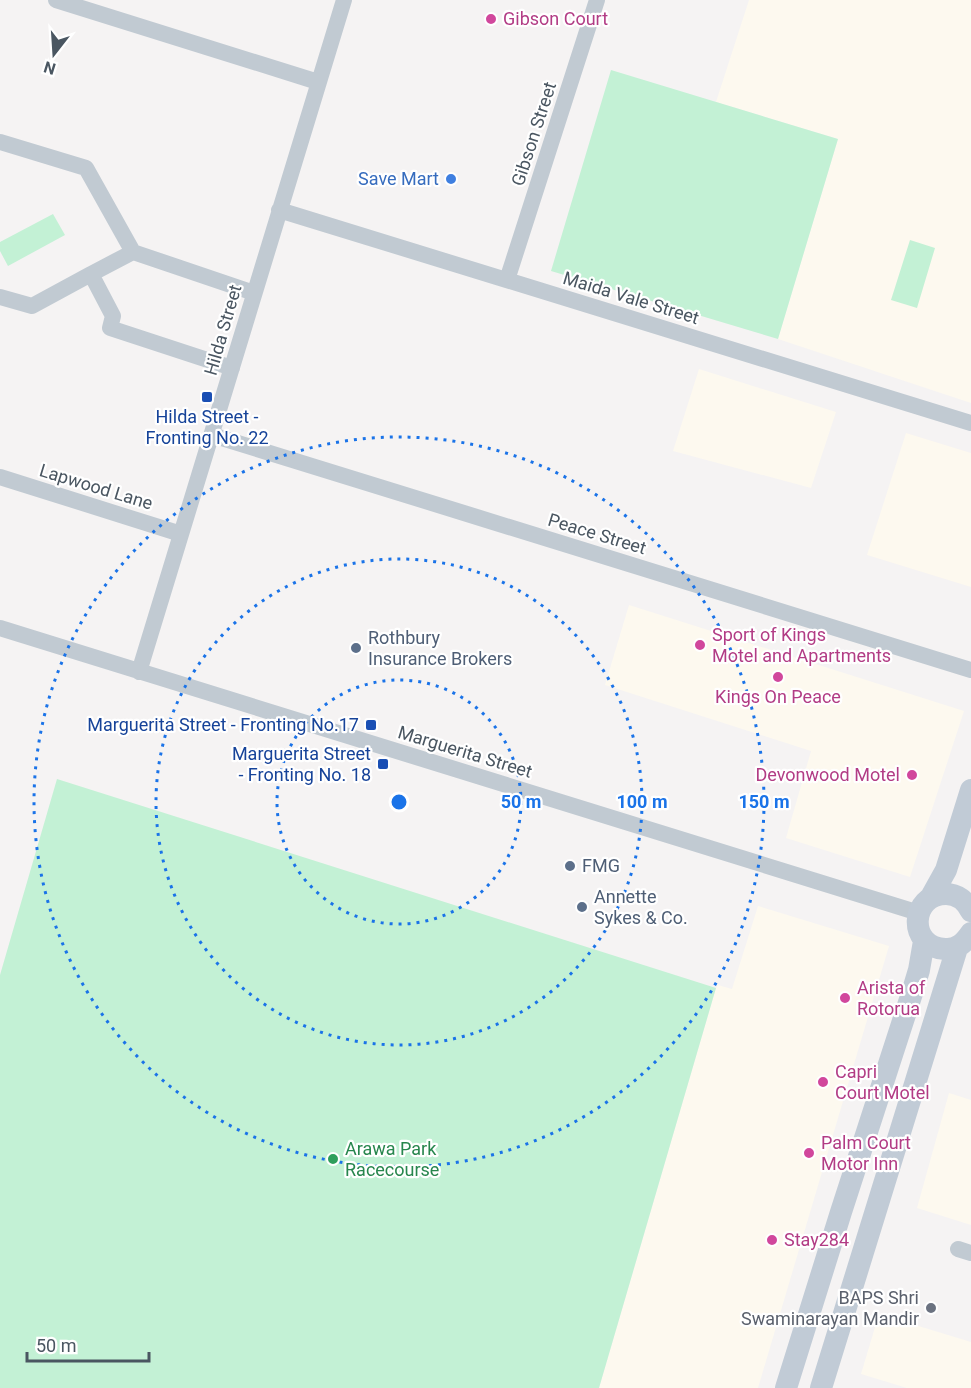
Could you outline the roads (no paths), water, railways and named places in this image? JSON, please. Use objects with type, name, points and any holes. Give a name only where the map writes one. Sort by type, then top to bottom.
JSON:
[{"type":"main road","points":[[964,941],[948,950],[937,949],[924,941],[918,928],[925,905],[946,870],[971,790]]},
{"type":"main road","points":[[925,905],[940,894],[951,894],[970,902]]},
{"type":"main road","points":[[786,1388],[913,990],[924,941]]},
{"type":"main road","points":[[820,1388],[964,941]]},
{"type":"main road","points":[[841,1212],[872,1221]]},
{"type":"street","points":[[56,0],[318,82]]},
{"type":"street","name":"Hilda Street","points":[[139,672],[344,0]]},
{"type":"street","name":"Gibson Street","points":[[507,280],[597,0]]},
{"type":"street","points":[[0,142],[86,168],[133,252],[254,293]]},
{"type":"street","name":"Maida Vale Street","points":[[279,210],[971,423]]},
{"type":"street","points":[[0,297],[32,306],[133,252]]},
{"type":"street","points":[[91,274],[113,316],[110,328],[232,368]]},
{"type":"street","name":"Peace Street","points":[[212,435],[971,670]]},
{"type":"street","name":"Lapwood Lane","points":[[0,477],[181,534]]},
{"type":"street","name":"Marguerita Street","points":[[0,628],[139,672],[925,905]]},
{"type":"place","name":"Gibson Court","points":[[491,19]]},
{"type":"place","name":"Save Mart","points":[[451,179]]},
{"type":"place","name":"Hilda Street - Fronting No. 22","points":[[207,397]]},
{"type":"place","name":"Sport of Kings Motel and Apartments","points":[[700,645]]},
{"type":"place","name":"Rothbury Insurance Brokers","points":[[356,648]]},
{"type":"place","name":"Kings On Peace","points":[[778,677]]},
{"type":"place","name":"Marguerita Street - Fronting No.17","points":[[371,725]]},
{"type":"place","name":"Marguerita Street - Fronting No. 18","points":[[383,764]]},
{"type":"place","name":"Devonwood Motel","points":[[912,775]]},
{"type":"place","name":"FMG","points":[[570,866]]},
{"type":"place","name":"Annette Sykes & Co.","points":[[582,907]]},
{"type":"place","name":"Arista of Rotorua","points":[[845,998]]},
{"type":"place","name":"Capri Court Motel","points":[[823,1082]]},
{"type":"place","name":"Palm Court Motor Inn","points":[[809,1153]]},
{"type":"place","name":"Arawa Park Racecourse","points":[[333,1159]]},
{"type":"place","name":"Stay284","points":[[772,1240]]},
{"type":"place","name":"BAPS Shri Swaminarayan Mandir","points":[[931,1308]]}]
